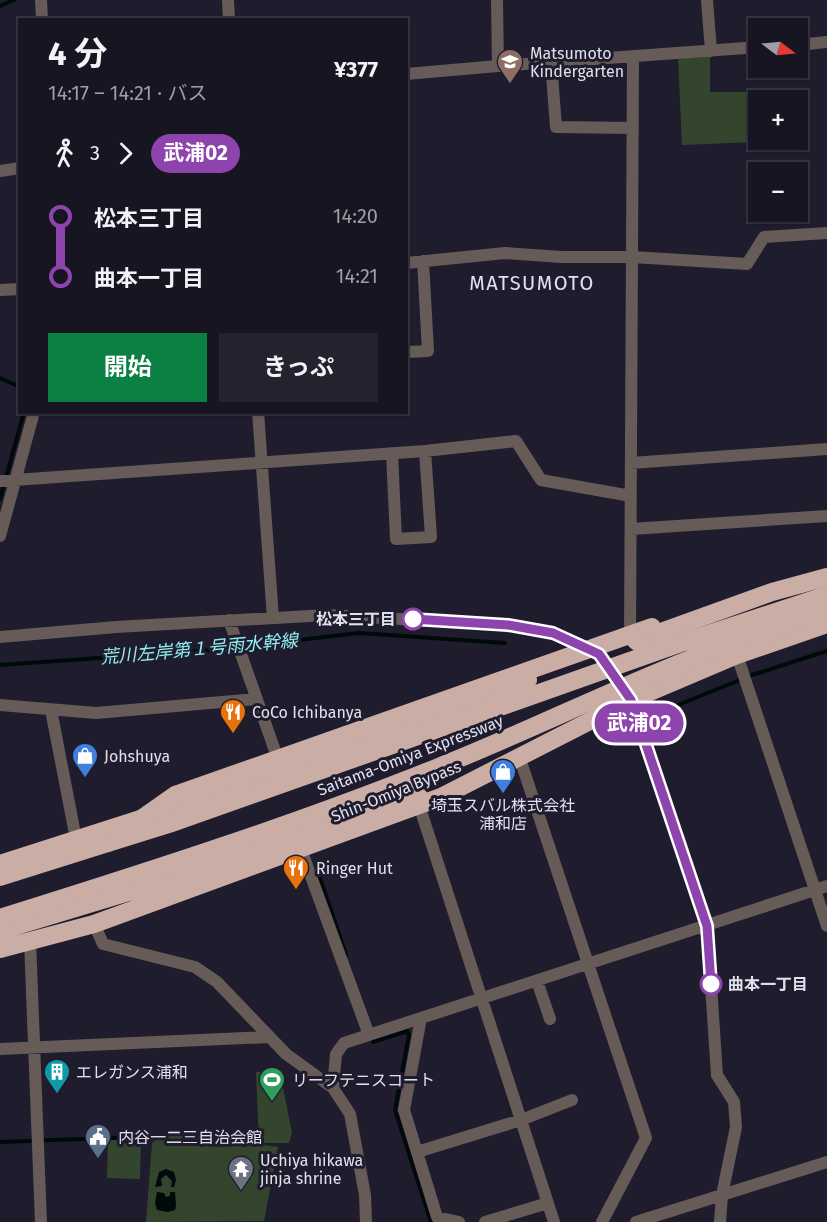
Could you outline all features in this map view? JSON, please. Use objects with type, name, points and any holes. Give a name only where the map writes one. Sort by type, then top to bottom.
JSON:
[{"type":"highway","points":[[0,864],[165,811],[772,592],[827,577]]},
{"type":"highway","points":[[108,843],[175,795],[652,627],[732,596],[772,592]]},
{"type":"highway","name":"Saitama-Omiya Expressway","points":[[0,877],[169,824],[678,644],[827,595]]},
{"type":"highway","name":"Saitama-Omiya Expressway","points":[[0,918],[166,866],[390,787],[472,754],[691,658],[827,612]]},
{"type":"highway","name":"Shin-Omiya Bypass","points":[[0,949],[94,924],[441,797],[520,759],[631,700],[736,655],[827,624]]},
{"type":"highway","points":[[0,931],[172,879],[415,794],[441,797]]},
{"type":"street","points":[[41,0],[42,18]]},
{"type":"street","points":[[228,0],[230,18]]},
{"type":"street","points":[[497,0],[498,66]]},
{"type":"street","points":[[707,0],[711,51]]},
{"type":"street","points":[[808,44],[827,42]]},
{"type":"street","points":[[408,74],[748,48]]},
{"type":"street","points":[[630,643],[633,56]]},
{"type":"street","points":[[551,62],[556,127],[633,128]]},
{"type":"street","points":[[0,171],[18,168]]},
{"type":"street","points":[[408,263],[505,254],[633,257],[747,264],[764,237],[827,233]]},
{"type":"street","points":[[408,352],[428,351],[423,261]]},
{"type":"street","points":[[0,290],[18,289]]},
{"type":"street","points":[[0,536],[8,481],[33,414]]},
{"type":"street","points":[[258,414],[273,618]]},
{"type":"street","points":[[8,481],[425,451],[516,441],[541,480],[631,496]]},
{"type":"street","points":[[631,463],[827,449]]},
{"type":"street","points":[[392,453],[396,539],[431,537],[425,451]]},
{"type":"street","points":[[631,529],[827,516]]},
{"type":"street","points":[[0,637],[116,627],[327,615],[508,625],[553,633],[599,654],[631,700],[707,926],[717,1076],[734,1102],[736,1127],[722,1195],[720,1222]]},
{"type":"street","points":[[229,620],[281,769]]},
{"type":"street","points":[[539,676],[560,656],[560,646],[553,633]]},
{"type":"street","points":[[736,655],[821,888],[827,926]]},
{"type":"street","points":[[0,705],[96,713],[256,699]]},
{"type":"street","points":[[51,710],[76,839]]},
{"type":"street","points":[[520,759],[646,1138],[602,1222]]},
{"type":"street","points":[[419,805],[554,1222]]},
{"type":"street","points":[[302,849],[369,1035]]},
{"type":"street","points":[[333,1088],[336,1054],[344,1043],[821,888]]},
{"type":"street","points":[[94,924],[103,944],[195,967],[217,982],[286,1054],[333,1088],[350,1114],[365,1195],[366,1222]]},
{"type":"street","points":[[30,941],[41,1222]]},
{"type":"street","points":[[537,981],[550,1019]]},
{"type":"street","points":[[421,1018],[404,1110],[437,1217],[459,1222]]},
{"type":"street","points":[[0,1049],[269,1037]]},
{"type":"street","points":[[417,1152],[521,1120],[572,1101]]},
{"type":"street","points":[[636,1222],[827,1162]]},
{"type":"street","points":[[485,1222],[548,1203]]},
{"type":"green space","points":[[710,55],[710,92],[748,92],[748,142],[682,145],[678,57]]},
{"type":"green space","name":"リーフテニスコート","points":[[256,1072],[280,1072],[292,1133],[289,1143],[259,1143]]},
{"type":"green space","points":[[168,1131],[278,1147],[264,1221],[146,1222],[152,1143]]},
{"type":"green space","points":[[108,1140],[141,1140],[140,1179],[107,1178]]},
{"type":"shaded area","points":[[166,1169],[174,1172],[176,1180],[174,1187],[171,1187],[172,1181],[166,1175],[161,1179],[162,1186],[155,1187],[159,1172]]},
{"type":"shaded area","points":[[157,1192],[164,1193],[166,1197],[170,1196],[170,1192],[175,1192],[175,1210],[168,1212],[157,1210],[155,1203]]},
{"type":"waterway","points":[[0,6],[14,0]]},
{"type":"waterway","points":[[0,378],[18,386]]},
{"type":"waterway","points":[[0,499],[23,414]]},
{"type":"waterway","name":"荒川左岸第１号雨水幹線","points":[[0,665],[213,650],[359,633],[505,643]]},
{"type":"waterway","points":[[651,716],[752,675],[827,651]]},
{"type":"waterway","points":[[318,872],[346,955]]},
{"type":"waterway","points":[[372,1036],[373,1042],[407,1031],[409,1035],[395,1110],[431,1222]]},
{"type":"waterway","points":[[0,1142],[162,1136]]},
{"type":"bus line","name":"武浦02","points":[[413,619],[508,625],[553,633],[599,654],[631,700],[707,926],[711,984]]},
{"type":"place","name":"Matsumoto Kindergarten","points":[[510,85]]},
{"type":"place","name":"松本三丁目","points":[[413,619]]},
{"type":"place","name":"CoCo Ichibanya","points":[[233,735]]},
{"type":"place","name":"Johshuya","points":[[85,779]]},
{"type":"place","name":"埼玉スバル株式会社 浦和店","points":[[503,795]]},
{"type":"place","name":"Ringer Hut","points":[[296,891]]},
{"type":"place","name":"曲本一丁目","points":[[711,984]]},
{"type":"place","name":"エレガンス浦和","points":[[57,1095]]},
{"type":"place","name":"リーフテニスコート","points":[[272,1103]]},
{"type":"place","name":"内谷一二三自治会館","points":[[98,1160]]},
{"type":"place","name":"Uchiya hikawa jinja shrine","points":[[241,1192]]},
{"type":"district","name":"MATSUMOTO","points":[[532,283]]}]
